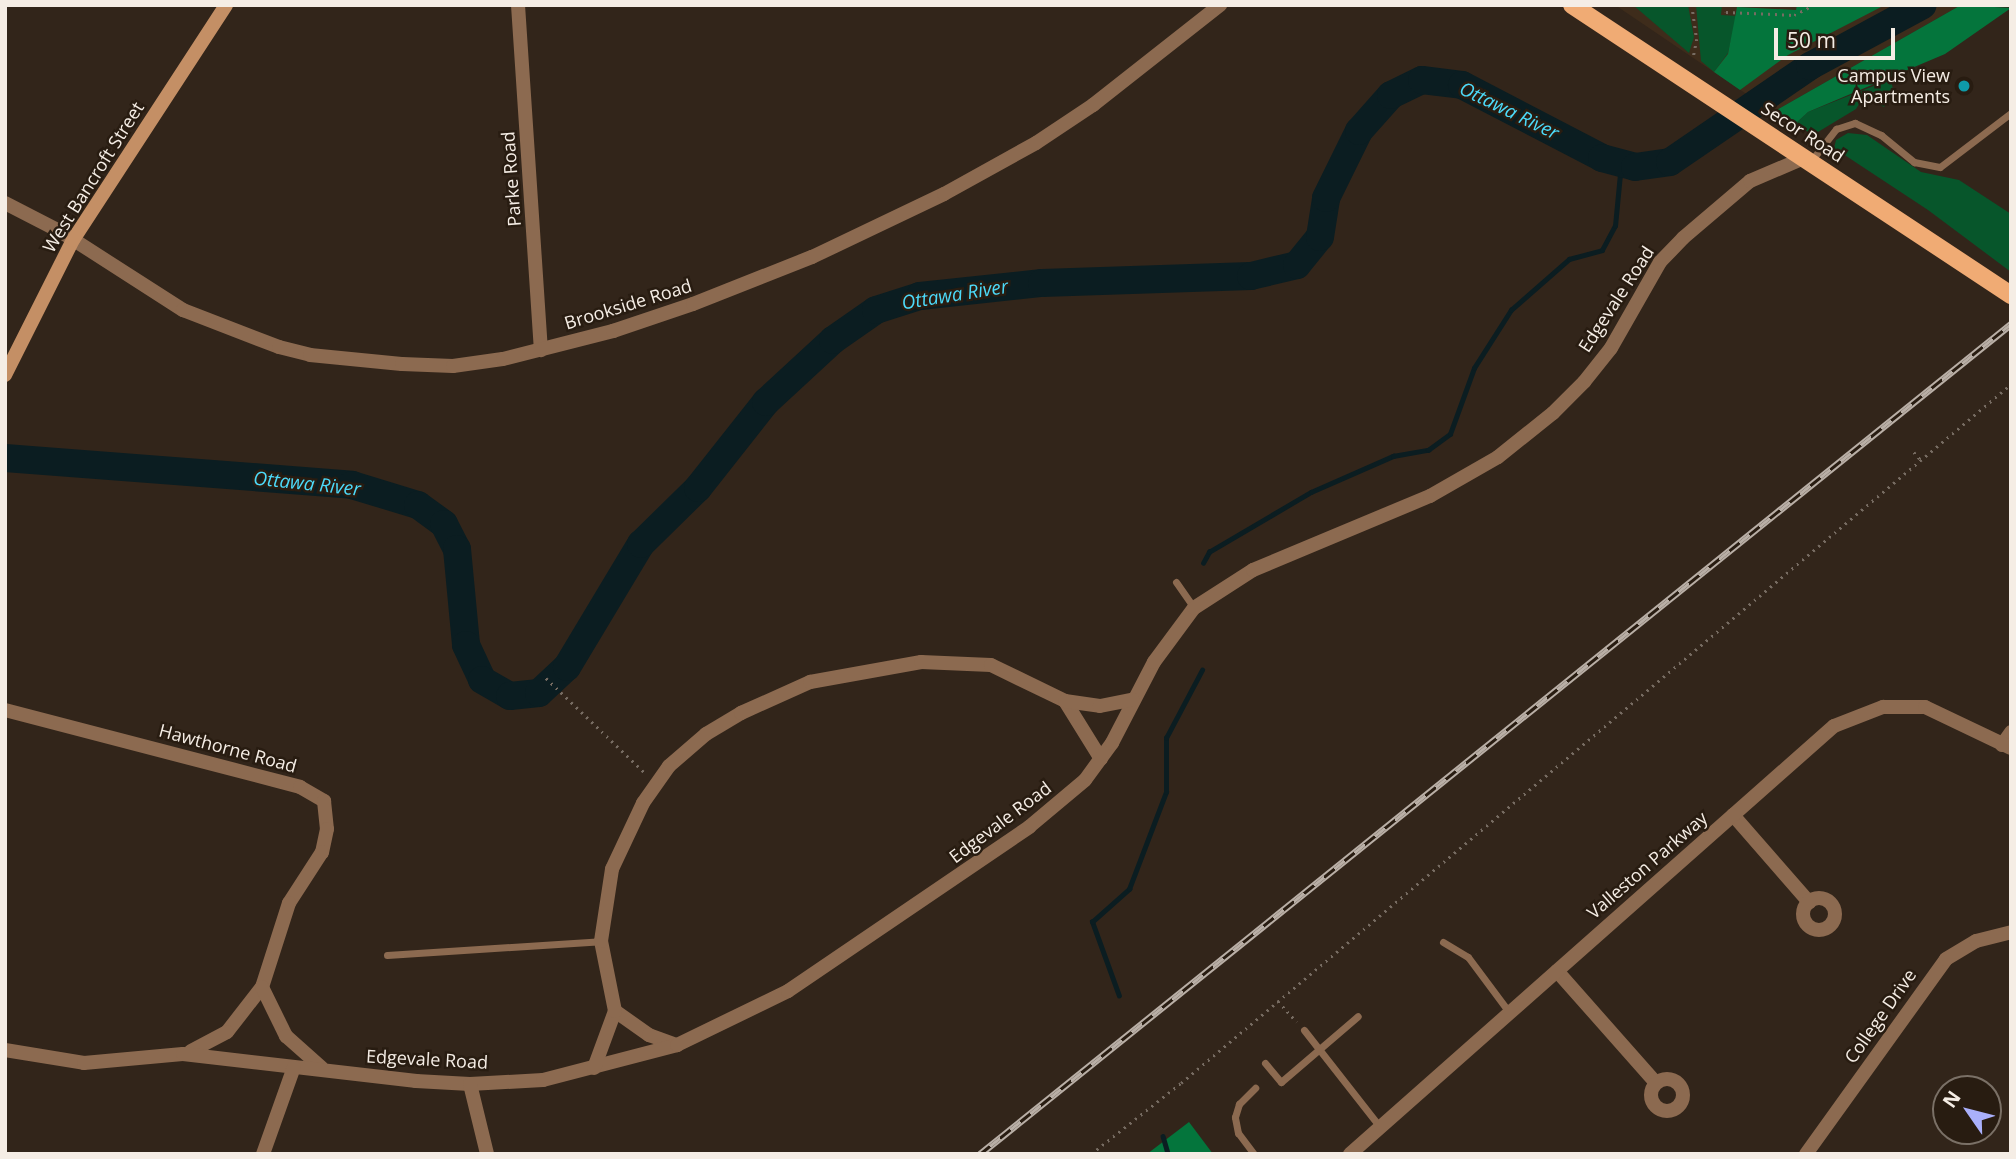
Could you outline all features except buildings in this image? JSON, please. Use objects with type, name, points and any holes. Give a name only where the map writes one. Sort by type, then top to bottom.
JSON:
[{"type":"main road","name":"West Bancroft Street","points":[[5,375],[74,240],[226,5]]},
{"type":"main road","name":"Secor Road","points":[[1572,5],[2011,295]]},
{"type":"street","name":"Parke Road","points":[[518,5],[541,350]]},
{"type":"street","name":"Brookside Road","points":[[5,203],[74,240],[183,310],[242,334],[310,355],[453,366],[541,350],[693,304],[812,257],[944,194],[1036,143],[1093,104],[1220,5]]},
{"type":"street","name":"Edgevale Road","points":[[5,1050],[84,1063],[183,1054],[334,1073],[470,1084],[542,1080],[677,1045],[788,991],[1029,827],[1085,780],[1101,759],[1132,700],[1194,608],[1253,570],[1430,496],[1498,457],[1553,413],[1584,382],[1611,348],[1660,262],[1750,181],[1807,160]]},
{"type":"street","points":[[594,1068],[615,1011],[601,941],[612,869],[656,784],[669,766],[724,722],[840,674],[921,662],[991,665],[1065,701],[1100,706],[1132,700]]},
{"type":"street","points":[[1065,701],[1101,759]]},
{"type":"street","name":"Valleston Parkway","points":[[1350,1154],[1834,726],[1883,707],[1912,705],[1941,711],[2006,747],[2011,732]]},
{"type":"street","name":"Hawthorne Road","points":[[5,710],[300,787],[324,801],[327,829],[322,852],[289,903],[262,987],[227,1032],[207,1046],[183,1054]]},
{"type":"street","points":[[1732,815],[1808,902]]},
{"type":"street","name":"College Drive","points":[[1806,1154],[1946,959],[1976,941],[2011,932]]},
{"type":"street","points":[[1556,971],[1656,1083]]},
{"type":"street","points":[[262,987],[292,1044],[313,1063],[334,1073]]},
{"type":"street","points":[[615,1011],[649,1035],[677,1045]]},
{"type":"street","points":[[262,1154],[293,1067]]},
{"type":"street","points":[[470,1084],[487,1154]]},
{"type":"lane","points":[[1807,160],[1836,129],[1855,123],[1868,127],[1919,164],[1940,167],[2011,113]]},
{"type":"lane","points":[[1176,582],[1194,608]]},
{"type":"lane","points":[[387,955],[601,941]]},
{"type":"lane","points":[[1443,942],[1468,957],[1510,1012]]},
{"type":"lane","points":[[1265,1063],[1281,1082],[1358,1016]]},
{"type":"lane","points":[[1304,1030],[1380,1127]]},
{"type":"lane","points":[[1254,1154],[1238,1133],[1235,1117],[1239,1104],[1255,1088]]},
{"type":"path","points":[[1692,5],[1697,39],[1693,59]]},
{"type":"path","points":[[1726,5],[1726,12],[1794,15],[1814,5]]},
{"type":"path","points":[[1091,1154],[1278,1001],[2011,384]]},
{"type":"path","points":[[1914,452],[1921,460]]},
{"type":"path","points":[[546,678],[656,784]]},
{"type":"path","points":[[1278,1001],[1304,1030]]},
{"type":"shaded area","points":[[1615,5],[1961,5],[1773,112]]},
{"type":"green space","points":[[1633,5],[1688,5],[1694,37],[1689,53]]},
{"type":"green space","points":[[1696,5],[1722,5],[1721,15],[1737,16],[1728,53],[1714,72],[1701,61]]},
{"type":"green space","points":[[1797,5],[1885,5],[1788,55],[1740,90],[1714,72],[1728,54],[1737,7],[1796,10]]},
{"type":"green space","points":[[1961,5],[2011,8],[1945,54],[1808,112],[1795,124],[1773,112]]},
{"type":"green space","points":[[1891,79],[1893,90],[1884,107],[1864,96],[1856,109],[1813,135],[1795,124],[1808,112]]},
{"type":"green space","points":[[1848,133],[1867,135],[1921,172],[1959,180],[2011,214],[2011,272],[1928,210],[1834,148],[1836,140]]},
{"type":"green space","points":[[1189,1122],[1213,1154],[1147,1154]]},
{"type":"waterway","name":"Ottawa River","points":[[5,458],[352,485],[418,505],[444,524],[457,549],[466,645],[482,680],[510,696],[539,693],[567,667],[641,544],[698,488],[766,402],[833,340],[876,310],[920,296],[1042,283],[1251,276],[1297,265],[1320,237],[1326,198],[1359,131],[1391,95],[1422,80],[1462,85],[1602,158],[1635,167],[1670,162],[1810,66],[1923,5]]},
{"type":"waterway","points":[[1203,563],[1209,552],[1311,492],[1393,456],[1428,450],[1450,434],[1474,368],[1511,310],[1569,259],[1602,250],[1615,226],[1621,164]]},
{"type":"waterway","points":[[1119,996],[1092,922],[1129,889],[1166,792],[1166,738],[1202,670]]},
{"type":"waterway","points":[[1163,1136],[1168,1154]]},
{"type":"railway","points":[[980,1154],[2011,324]]},
{"type":"place","name":"Campus View Apartments","points":[[1964,86]]}]
